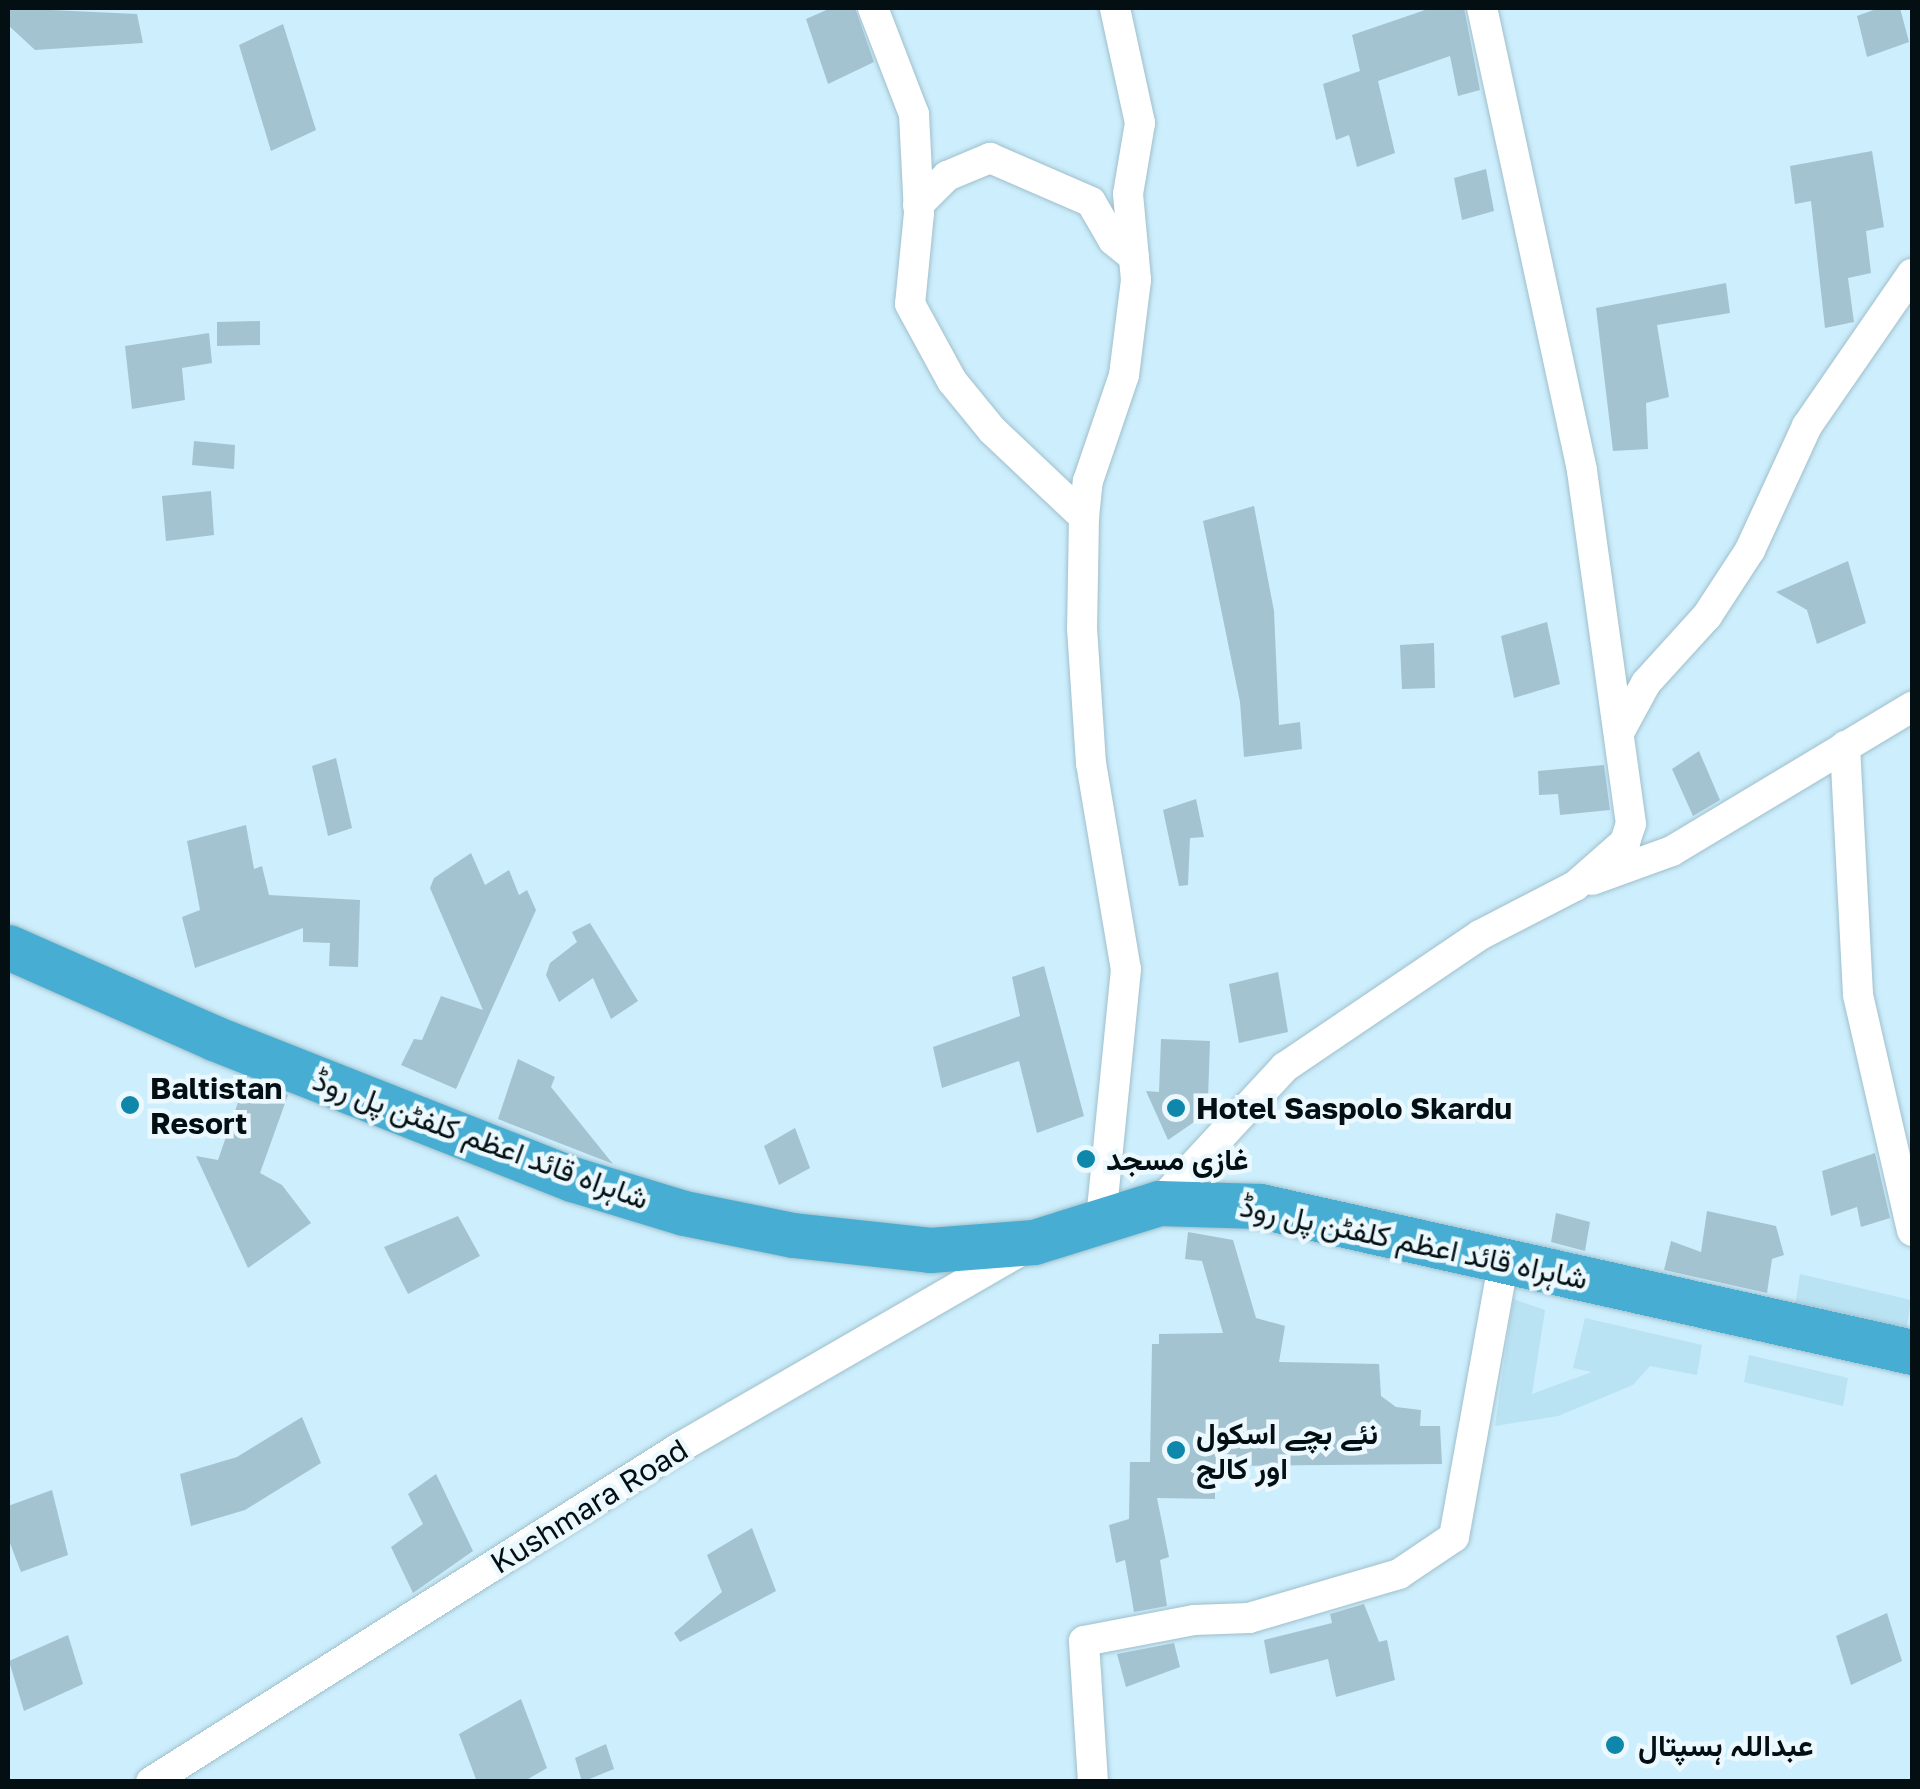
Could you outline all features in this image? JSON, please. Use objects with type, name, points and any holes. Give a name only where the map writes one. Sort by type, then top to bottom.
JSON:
[{"type":"highway","name":"شاہراہ قائد اعظم کلفٹن پل روڈ","points":[[8,947],[214,1038],[572,1179],[684,1213],[866,1246],[930,1250],[1034,1242],[1101,1218],[1158,1204],[1260,1206],[1912,1352]]},
{"type":"street","points":[[874,8],[914,114],[918,205],[910,304],[952,382],[992,430],[1084,517]]},
{"type":"street","points":[[1101,1218],[1126,992],[1114,868],[1091,763],[1082,628],[1084,517],[1088,481],[1124,374],[1134,256],[1128,194],[1140,123],[1115,8]]},
{"type":"street","points":[[1482,8],[1582,470],[1599,622],[1621,730],[1631,824],[1625,842],[1575,886]]},
{"type":"street","points":[[918,205],[946,176],[990,158],[1091,202],[1113,240],[1134,256]]},
{"type":"street","points":[[1621,730],[1646,683],[1707,616],[1750,550],[1807,426],[1912,274]]},
{"type":"street","points":[[1158,1204],[1286,1067],[1480,935],[1575,886],[1672,851],[1912,707]]},
{"type":"street","points":[[1846,746],[1858,996],[1912,1230]]},
{"type":"street","name":"Kushmara Road","points":[[151,1782],[679,1448],[1034,1242]]},
{"type":"street","points":[[1094,1782],[1084,1641],[1194,1620],[1250,1618],[1398,1574],[1454,1538],[1504,1260]]},
{"type":"shaded area","points":[[1800,1274],[1911,1300],[1906,1332],[1795,1306]]},
{"type":"shaded area","points":[[1513,1299],[1545,1310],[1532,1394],[1592,1372],[1573,1368],[1585,1318],[1702,1345],[1697,1375],[1650,1366],[1633,1385],[1558,1416],[1495,1426]]},
{"type":"shaded area","points":[[1749,1355],[1848,1378],[1843,1406],[1744,1382]]},
{"type":"building","points":[[8,8],[137,14],[143,43],[35,50],[8,25]]},
{"type":"building","points":[[831,8],[855,8],[874,62],[828,84],[806,19]]},
{"type":"building","points":[[1431,8],[1464,8],[1480,90],[1458,96],[1450,56],[1378,81],[1395,153],[1357,167],[1349,135],[1336,140],[1323,84],[1360,71],[1352,35]]},
{"type":"building","points":[[1879,8],[1900,8],[1909,42],[1867,57],[1857,16]]},
{"type":"building","points":[[283,24],[316,130],[271,151],[239,45]]},
{"type":"building","points":[[1872,151],[1884,227],[1866,231],[1871,273],[1848,278],[1854,322],[1825,328],[1811,201],[1795,204],[1790,166]]},
{"type":"building","points":[[1486,169],[1494,211],[1462,220],[1454,178]]},
{"type":"building","points":[[1726,283],[1730,313],[1657,325],[1669,397],[1646,403],[1648,449],[1613,451],[1596,308]]},
{"type":"building","points":[[260,321],[260,345],[217,346],[217,322]]},
{"type":"building","points":[[209,333],[212,363],[182,368],[185,400],[132,409],[125,346]]},
{"type":"building","points":[[194,441],[235,445],[234,469],[192,465]]},
{"type":"building","points":[[211,491],[214,535],[166,541],[162,496]]},
{"type":"building","points":[[1254,506],[1274,611],[1279,725],[1300,722],[1302,749],[1244,757],[1240,702],[1203,521]]},
{"type":"building","points":[[1848,561],[1866,623],[1817,644],[1807,610],[1776,592]]},
{"type":"building","points":[[1547,622],[1560,684],[1514,698],[1501,636]]},
{"type":"building","points":[[1434,643],[1435,688],[1402,689],[1400,645]]},
{"type":"building","points":[[1699,751],[1720,800],[1693,816],[1672,769]]},
{"type":"building","points":[[336,758],[352,828],[328,836],[312,766]]},
{"type":"building","points":[[1604,765],[1610,810],[1560,815],[1558,794],[1539,795],[1538,771]]},
{"type":"building","points":[[1196,799],[1204,837],[1190,838],[1188,885],[1179,886],[1163,810]]},
{"type":"building","points":[[246,825],[254,869],[262,866],[269,895],[360,900],[358,967],[329,966],[330,943],[303,942],[303,928],[195,968],[182,917],[200,910],[187,841]]},
{"type":"building","points":[[471,853],[485,885],[509,870],[519,895],[527,890],[536,910],[456,1089],[401,1065],[414,1039],[422,1040],[441,996],[483,1010],[430,888],[434,878]]},
{"type":"building","points":[[590,923],[638,1001],[611,1019],[593,978],[559,1002],[546,975],[550,963],[577,942],[572,932]]},
{"type":"building","points":[[1044,966],[1084,1116],[1037,1133],[1019,1061],[942,1088],[933,1047],[1020,1016],[1012,977]]},
{"type":"building","points":[[1278,972],[1288,1032],[1239,1043],[1229,984]]},
{"type":"building","points":[[1161,1039],[1210,1041],[1208,1099],[1216,1107],[1168,1140],[1146,1091],[1159,1092]]},
{"type":"building","points":[[518,1059],[555,1077],[551,1087],[613,1164],[498,1119]]},
{"type":"building","points":[[246,1079],[288,1095],[260,1173],[282,1185],[311,1223],[248,1268],[196,1156],[218,1160]]},
{"type":"building","points":[[795,1128],[810,1168],[779,1185],[764,1146]]},
{"type":"building","points":[[1875,1153],[1890,1218],[1861,1227],[1857,1207],[1831,1216],[1822,1171]]},
{"type":"building","points":[[1707,1211],[1776,1226],[1784,1255],[1772,1259],[1767,1293],[1664,1270],[1671,1241],[1701,1252]]},
{"type":"building","points":[[1556,1213],[1590,1222],[1585,1251],[1551,1242]]},
{"type":"building","points":[[458,1216],[480,1256],[408,1294],[384,1247]]},
{"type":"building","points":[[1188,1232],[1233,1240],[1256,1318],[1285,1326],[1279,1362],[1379,1364],[1381,1396],[1396,1407],[1421,1410],[1420,1426],[1440,1426],[1442,1464],[1215,1466],[1215,1499],[1157,1498],[1169,1557],[1160,1560],[1167,1606],[1134,1612],[1125,1560],[1116,1563],[1109,1525],[1129,1519],[1130,1462],[1150,1462],[1152,1344],[1159,1344],[1159,1334],[1223,1333],[1202,1261],[1185,1259]]},
{"type":"building","points":[[302,1417],[321,1463],[245,1510],[191,1526],[180,1474],[237,1457]]},
{"type":"building","points":[[436,1474],[473,1551],[413,1593],[391,1547],[423,1524],[408,1494]]},
{"type":"building","points":[[52,1490],[68,1555],[21,1572],[8,1538],[8,1506]]},
{"type":"building","points":[[752,1528],[776,1591],[680,1642],[674,1633],[722,1592],[707,1555]]},
{"type":"building","points":[[1364,1604],[1379,1642],[1387,1640],[1395,1680],[1336,1697],[1328,1659],[1270,1674],[1264,1640],[1332,1623],[1330,1614]]},
{"type":"building","points":[[1887,1613],[1902,1661],[1851,1685],[1836,1636]]},
{"type":"building","points":[[68,1635],[83,1684],[24,1711],[9,1661]]},
{"type":"building","points":[[1174,1643],[1180,1667],[1126,1687],[1117,1654]]},
{"type":"building","points":[[521,1699],[547,1768],[523,1782],[477,1782],[459,1734]]},
{"type":"building","points":[[606,1744],[614,1769],[582,1782],[575,1758]]},
{"type":"place","name":"Baltistan Resort","points":[[130,1105]]},
{"type":"place","name":"Hotel Saspolo Skardu","points":[[1176,1108]]},
{"type":"place","name":"غازی مسجد","points":[[1086,1159]]},
{"type":"place","name":"نئے بچے اسکول اور کالج","points":[[1176,1450]]},
{"type":"place","name":"عبداللہ ہسپتال","points":[[1615,1745]]}]
